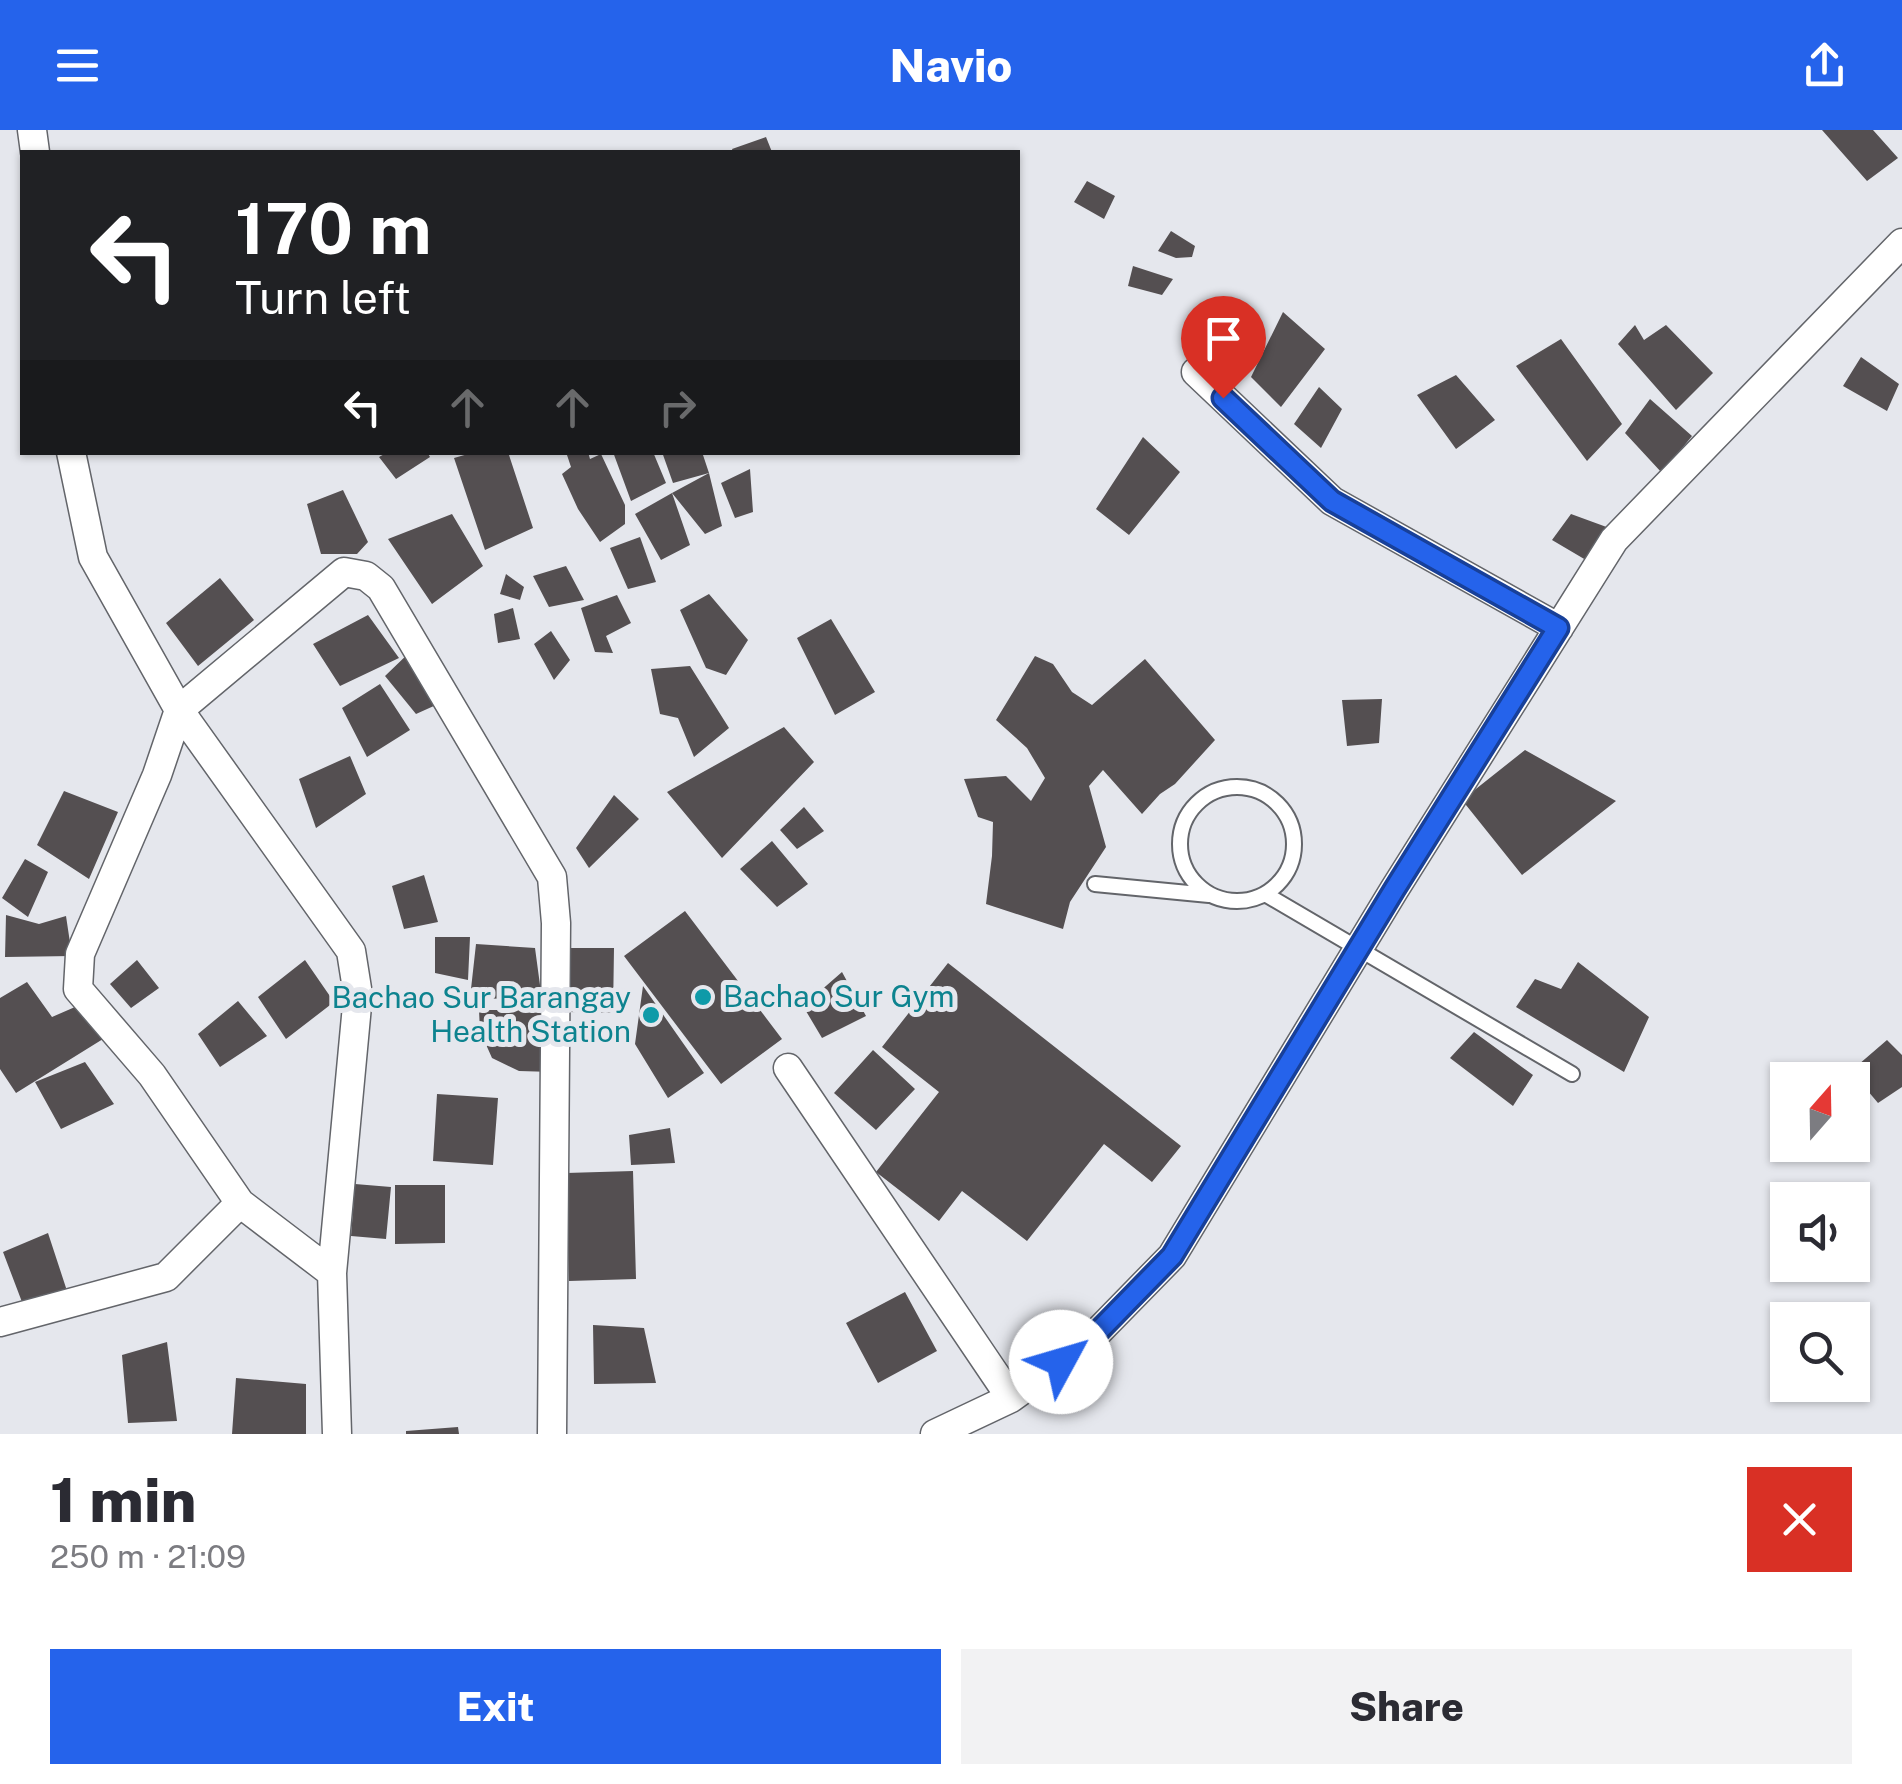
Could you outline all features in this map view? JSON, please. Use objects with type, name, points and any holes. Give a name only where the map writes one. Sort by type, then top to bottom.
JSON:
[{"type":"street","points":[[935,1434],[1011,1398],[1086,1344],[1172,1256],[1614,540],[1902,243]]},
{"type":"street","points":[[1196,372],[1332,501],[1558,628]]},
{"type":"street","points":[[72,455],[93,557],[179,710],[351,951],[358,995],[332,1273],[337,1434]]},
{"type":"street","points":[[332,1273],[240,1203],[152,1075],[78,989],[80,954],[156,775],[179,710],[344,572],[366,576],[381,588],[552,877],[556,923],[552,1434]]},
{"type":"street","points":[[788,1068],[1011,1398]]},
{"type":"street","points":[[0,1322],[166,1277],[240,1203]]},
{"type":"lane","points":[[1095,884],[1230,901],[1266,894],[1290,867],[1293,830],[1272,799],[1255,790],[1236,787],[1217,791],[1188,814],[1181,832],[1180,852],[1186,870],[1212,896]]},
{"type":"lane","points":[[1266,894],[1572,1074]]},
{"type":"building","points":[[1822,130],[1873,130],[1898,158],[1867,181]]},
{"type":"building","points":[[766,137],[771,150],[732,150]]},
{"type":"building","points":[[1087,181],[1115,196],[1104,219],[1074,202]]},
{"type":"building","points":[[1171,231],[1195,246],[1192,257],[1176,258],[1158,251]]},
{"type":"building","points":[[1133,266],[1173,279],[1162,295],[1128,286]]},
{"type":"building","points":[[1283,312],[1325,349],[1281,407],[1251,377]]},
{"type":"building","points":[[1635,325],[1644,340],[1666,325],[1713,373],[1676,410],[1618,344]]},
{"type":"building","points":[[1561,339],[1622,424],[1587,461],[1516,366]]},
{"type":"building","points":[[1861,357],[1899,384],[1887,411],[1843,386]]},
{"type":"building","points":[[1456,375],[1495,420],[1456,449],[1417,395]]},
{"type":"building","points":[[1319,387],[1342,409],[1321,448],[1294,424]]},
{"type":"building","points":[[1650,399],[1692,436],[1662,473],[1625,433]]},
{"type":"building","points":[[1143,437],[1180,472],[1129,535],[1096,509]]},
{"type":"building","points":[[429,455],[430,457],[396,479],[379,457]]},
{"type":"building","points":[[509,455],[533,528],[485,550],[454,458]]},
{"type":"building","points":[[567,455],[589,455],[590,459],[601,455],[625,505],[625,524],[600,542],[578,509],[562,474],[571,467]]},
{"type":"building","points":[[614,455],[654,455],[666,483],[631,501]]},
{"type":"building","points":[[663,455],[703,455],[709,473],[673,483]]},
{"type":"building","points":[[750,469],[753,512],[735,518],[721,483]]},
{"type":"building","points":[[709,473],[722,526],[705,534],[672,493]]},
{"type":"building","points":[[343,490],[368,542],[357,554],[321,554],[307,504]]},
{"type":"building","points":[[672,493],[690,545],[661,560],[635,514]]},
{"type":"building","points":[[452,514],[483,566],[432,604],[388,539]]},
{"type":"building","points":[[1571,514],[1612,529],[1591,563],[1552,540]]},
{"type":"building","points":[[640,537],[656,582],[628,589],[610,548]]},
{"type":"building","points":[[566,566],[584,600],[549,607],[533,576]]},
{"type":"building","points":[[506,574],[524,587],[520,600],[500,594]]},
{"type":"building","points":[[220,578],[254,620],[198,666],[166,623]]},
{"type":"building","points":[[709,594],[748,640],[726,675],[706,668],[680,610]]},
{"type":"building","points":[[617,595],[631,623],[606,636],[613,653],[595,652],[581,608]]},
{"type":"building","points":[[513,608],[520,639],[498,643],[494,614]]},
{"type":"building","points":[[368,615],[399,658],[340,686],[313,644]]},
{"type":"building","points":[[831,619],[875,692],[835,715],[797,638]]},
{"type":"building","points":[[551,631],[570,660],[554,680],[534,644]]},
{"type":"building","points":[[412,650],[436,705],[416,714],[385,676]]},
{"type":"building","points":[[1035,656],[1053,664],[1072,692],[1092,705],[1145,659],[1215,740],[1142,814],[1103,770],[1089,786],[1106,847],[1070,902],[1063,929],[986,904],[993,822],[978,817],[964,779],[1006,776],[1031,801],[1045,778],[1027,748],[996,720]]},
{"type":"building","points":[[690,666],[729,728],[694,757],[678,718],[660,714],[651,669]]},
{"type":"building","points":[[380,684],[410,730],[367,757],[342,708]]},
{"type":"building","points":[[1382,699],[1379,743],[1347,746],[1342,700]]},
{"type":"building","points":[[784,727],[814,762],[722,858],[667,792]]},
{"type":"building","points":[[1525,750],[1616,801],[1522,875],[1462,800]]},
{"type":"building","points":[[350,756],[366,794],[316,828],[299,779]]},
{"type":"building","points":[[64,791],[118,812],[89,879],[37,845]]},
{"type":"building","points":[[614,795],[639,819],[589,868],[576,848]]},
{"type":"building","points":[[804,807],[824,831],[797,849],[780,830]]},
{"type":"building","points":[[772,841],[808,884],[777,907],[740,869]]},
{"type":"building","points":[[25,859],[48,872],[28,917],[2,898]]},
{"type":"building","points":[[424,875],[438,922],[404,929],[392,886]]},
{"type":"building","name":"Bachao Sur Gym","points":[[685,911],[782,1039],[721,1084],[624,956]]},
{"type":"building","points":[[6,915],[39,924],[66,916],[72,956],[5,957]]},
{"type":"building","points":[[435,937],[470,937],[468,980],[435,973]]},
{"type":"building","points":[[476,944],[535,948],[542,1000],[470,998]]},
{"type":"building","points":[[569,948],[614,948],[613,1013],[569,1012]]},
{"type":"building","points":[[137,960],[159,988],[131,1008],[110,984]]},
{"type":"building","points":[[305,960],[334,1002],[286,1039],[258,997]]},
{"type":"building","points":[[1578,962],[1649,1017],[1624,1072],[1516,1007],[1535,979],[1561,989]]},
{"type":"building","points":[[948,963],[1181,1146],[1152,1182],[1104,1144],[1027,1241],[962,1191],[939,1221],[876,1172],[939,1092],[882,1047]]},
{"type":"building","points":[[842,972],[866,1016],[822,1038],[803,1006]]},
{"type":"building","points":[[27,982],[52,1017],[75,1007],[103,1039],[16,1093],[0,1069],[0,998]]},
{"type":"building","name":"Bachao Sur Barangay Health Station","points":[[643,986],[704,1073],[668,1098],[635,1044]]},
{"type":"building","points":[[238,1001],[267,1036],[220,1067],[198,1034]]},
{"type":"building","points":[[479,1010],[544,1010],[540,1040],[554,1043],[553,1072],[519,1071],[492,1058],[480,1031]]},
{"type":"building","points":[[1474,1032],[1533,1075],[1513,1106],[1450,1058]]},
{"type":"building","points":[[1887,1040],[1902,1055],[1902,1087],[1878,1103],[1870,1094],[1870,1062],[1861,1062]]},
{"type":"building","points":[[873,1050],[915,1089],[876,1130],[834,1093]]},
{"type":"building","points":[[85,1062],[114,1104],[61,1129],[35,1082]]},
{"type":"building","points":[[437,1094],[498,1098],[493,1165],[433,1161]]},
{"type":"building","points":[[670,1128],[675,1163],[631,1165],[629,1135]]},
{"type":"building","points":[[633,1171],[636,1279],[569,1281],[566,1173]]},
{"type":"building","points":[[355,1184],[391,1187],[386,1239],[351,1236]]},
{"type":"building","points":[[395,1185],[445,1185],[445,1243],[395,1244]]},
{"type":"building","points":[[48,1233],[69,1297],[22,1302],[3,1252]]},
{"type":"building","points":[[905,1292],[937,1351],[878,1383],[846,1323]]},
{"type":"building","points":[[593,1325],[644,1328],[656,1383],[594,1384]]},
{"type":"building","points":[[167,1342],[177,1421],[128,1423],[122,1355]]},
{"type":"building","points":[[236,1378],[306,1384],[306,1434],[232,1434]]},
{"type":"building","points":[[458,1427],[459,1434],[406,1434],[406,1431]]},
{"type":"place","name":"Bachao Sur Gym","points":[[703,997]]},
{"type":"place","name":"Bachao Sur Barangay Health Station","points":[[651,1015]]},
{"type":"route","points":[[1061,1362],[1086,1344],[1172,1256],[1558,628],[1332,501],[1223,398]]}]
